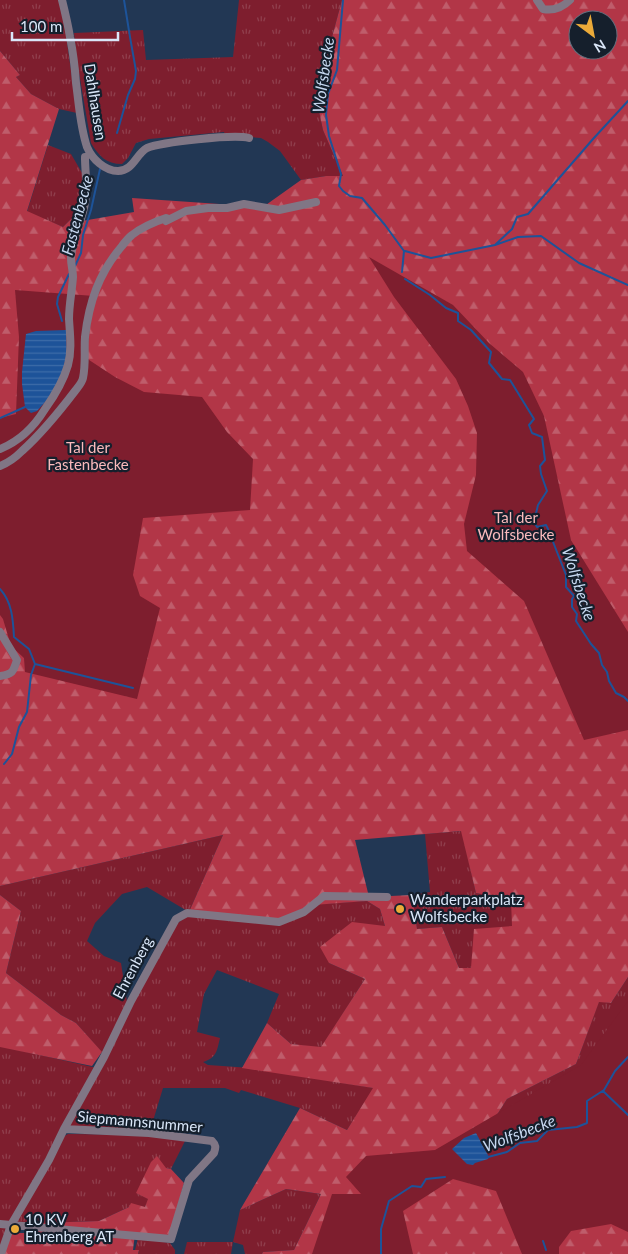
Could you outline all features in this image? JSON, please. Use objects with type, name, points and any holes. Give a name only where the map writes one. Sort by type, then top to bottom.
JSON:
[{"type":"street","name":"Dahlhausen","points":[[62,0],[71,38],[85,138],[88,149],[105,168],[120,171],[126,170],[141,152],[158,145],[214,138],[249,138]]},
{"type":"street","points":[[537,0],[543,8],[550,10],[558,8],[570,0]]},
{"type":"street","points":[[0,449],[10,445],[24,435],[36,423],[59,388],[68,363],[71,337],[69,319],[70,297],[73,275],[71,259],[87,189],[85,157]]},
{"type":"street","points":[[0,466],[22,452],[62,409],[83,380],[87,325],[98,283],[107,265],[131,236],[144,226],[166,218],[167,220],[186,211],[227,208],[244,204],[279,210],[316,202]]},
{"type":"street","points":[[0,632],[17,660],[13,672],[0,676]]},
{"type":"street","name":"Ehrenberg","points":[[1,1254],[12,1226],[49,1160],[104,1057],[131,1001],[176,919],[186,913],[279,922],[304,912],[324,896],[387,897]]},
{"type":"street","name":"Siepmannsnummer","points":[[12,1226],[171,1239],[189,1180],[216,1148],[212,1141],[158,1134],[64,1129]]},
{"type":"street","points":[[0,1224],[12,1226]]},
{"type":"green space","points":[[0,0],[61,0],[77,113],[59,109],[31,94],[16,77],[20,75],[0,51]]},
{"type":"green space","points":[[239,0],[342,0],[316,97],[323,130],[343,176],[326,176],[301,180],[280,151],[268,142],[261,138],[225,135],[224,132],[149,139],[136,143],[128,158],[122,164],[107,161],[91,143],[74,33],[143,30],[146,60],[233,57]]},
{"type":"green space","points":[[342,0],[628,0],[628,977],[611,1003],[599,1002],[576,1064],[507,1099],[486,1132],[628,1048],[628,1254],[262,1254],[263,1252],[294,1250],[321,1194],[286,1189],[240,1210],[300,1108],[347,1130],[373,1088],[242,1068],[267,1023],[291,1044],[321,1047],[365,979],[329,963],[320,947],[352,922],[385,926],[380,909],[367,901],[313,905],[277,923],[189,912],[223,835],[0,886],[0,51],[20,75],[16,77],[31,94],[59,109],[27,211],[63,227],[85,205],[82,221],[134,212],[132,198],[263,207],[301,180],[326,176],[343,176],[323,130],[316,97]],"holes":[[[461,831],[476,893],[511,900],[512,926],[474,929],[471,968],[459,968],[442,927],[417,929],[412,895],[369,897],[355,840]]]},
{"type":"green space","points":[[48,145],[71,154],[85,178],[85,205],[63,227],[27,212]]},
{"type":"green space","name":"Tal der Wolfsbecke","points":[[369,257],[453,305],[489,343],[523,372],[544,416],[571,540],[628,632],[628,730],[584,740],[524,601],[467,551],[464,524],[476,475],[477,433],[468,406],[456,379],[394,297]]},
{"type":"green space","name":"Tal der Fastenbecke","points":[[15,290],[94,296],[86,358],[115,377],[144,392],[202,397],[227,432],[253,459],[250,510],[143,518],[133,575],[140,596],[160,608],[137,699],[25,672],[24,658],[11,646],[0,615],[0,418],[16,414],[19,337]]},
{"type":"green space","points":[[462,831],[476,893],[512,900],[512,926],[472,968],[459,968],[442,927],[417,929],[412,895],[430,892],[425,834]]},
{"type":"green space","points":[[223,835],[189,912],[147,887],[122,894],[95,923],[87,941],[104,956],[121,963],[127,1002],[175,925],[193,912],[367,901],[380,909],[385,926],[329,963],[365,979],[321,1048],[291,1044],[267,1023],[279,994],[217,970],[204,994],[197,1032],[220,1038],[214,1056],[203,1062],[208,1065],[251,1068],[374,1088],[347,1130],[300,1108],[241,1090],[239,1093],[225,1088],[163,1088],[149,1134],[62,1132],[0,1254],[0,1046],[97,1068],[105,1056],[76,1023],[61,1015],[6,973],[21,911],[0,895],[0,886]]},
{"type":"green space","points":[[0,895],[21,911],[6,973],[61,1015],[76,1023],[102,1052],[92,1066],[0,1047]]},
{"type":"green space","points":[[628,977],[628,1048],[486,1132],[507,1099],[576,1064],[599,1001],[611,1003]]},
{"type":"green space","points":[[628,1001],[628,1232],[611,1224],[571,1231],[559,1247],[559,1254],[522,1254],[496,1191],[453,1179],[403,1211],[413,1254],[312,1254],[332,1194],[361,1194],[346,1177],[366,1156],[435,1150],[581,1065]]},
{"type":"green space","points":[[68,1134],[149,1135],[185,1141],[171,1169],[166,1168],[137,1193],[149,1199],[145,1207],[129,1207],[99,1221],[42,1223],[40,1225],[16,1223],[63,1137]]},
{"type":"green space","points":[[157,1156],[166,1168],[171,1169],[184,1183],[169,1237],[135,1234],[133,1250],[139,1250],[138,1254],[3,1254],[10,1233],[28,1233],[30,1228],[37,1229],[41,1223],[99,1221],[129,1207],[131,1203],[145,1207],[148,1199],[136,1193],[151,1162]]},
{"type":"green space","points":[[286,1189],[321,1194],[294,1250],[245,1254],[243,1245],[233,1242],[240,1210]]},
{"type":"green space","points":[[138,1238],[170,1243],[175,1250],[175,1254],[138,1254],[139,1251],[135,1250]]},
{"type":"green space","points":[[187,1242],[233,1242],[231,1254],[184,1254]]},
{"type":"water","points":[[66,330],[67,354],[58,388],[37,411],[31,413],[25,407],[22,384],[26,334],[36,331]]},
{"type":"water","points":[[476,1133],[489,1157],[473,1165],[467,1164],[452,1149],[464,1138]]},
{"type":"waterway","name":"Fastenbecke","points":[[117,133],[136,71],[124,0]]},
{"type":"waterway","name":"Wolfsbecke","points":[[343,0],[337,70],[328,94],[326,115],[329,136],[341,174],[339,186],[350,196],[362,198],[385,225],[404,251],[402,272]]},
{"type":"waterway","points":[[495,245],[512,229],[517,217],[528,214],[628,101]]},
{"type":"waterway","name":"Fastenbecke","points":[[75,266],[81,253],[83,235],[91,210],[100,169]]},
{"type":"waterway","points":[[405,251],[431,258],[495,245],[518,237],[541,236],[579,263],[628,285]]},
{"type":"waterway","name":"Fastenbecke","points":[[62,321],[57,304],[58,297],[69,274]]},
{"type":"waterway","name":"Wolfsbecke","points":[[405,279],[446,308],[458,313],[458,321],[471,330],[491,352],[489,363],[502,379],[510,380],[534,419],[529,425],[532,433],[542,437],[545,460],[540,466],[547,491],[538,505],[534,522],[537,527],[546,525],[566,575],[566,587],[574,596],[572,607],[577,614],[576,621],[599,653],[602,665],[616,693],[628,701]]},
{"type":"waterway","name":"Fastenbecke","points":[[0,418],[25,407]]},
{"type":"waterway","points":[[0,589],[9,605],[14,637],[29,649],[35,664],[133,688]]},
{"type":"waterway","points":[[4,764],[12,754],[19,727],[27,712],[31,675],[35,664]]},
{"type":"waterway","name":"Wolfsbecke","points":[[488,1157],[507,1152],[520,1143],[537,1141],[548,1130],[577,1127],[587,1123],[587,1101],[604,1090],[615,1071],[628,1057]]},
{"type":"waterway","points":[[603,1091],[628,1115]]},
{"type":"waterway","points":[[381,1254],[381,1229],[389,1201],[412,1186],[421,1187],[426,1179],[445,1177]]},
{"type":"waterway","points":[[543,1241],[546,1250]]},
{"type":"place","name":"Wanderparkplatz Wolfsbecke","points":[[400,909]]},
{"type":"place","name":"10 KV Ehrenberg AT","points":[[15,1229]]}]
